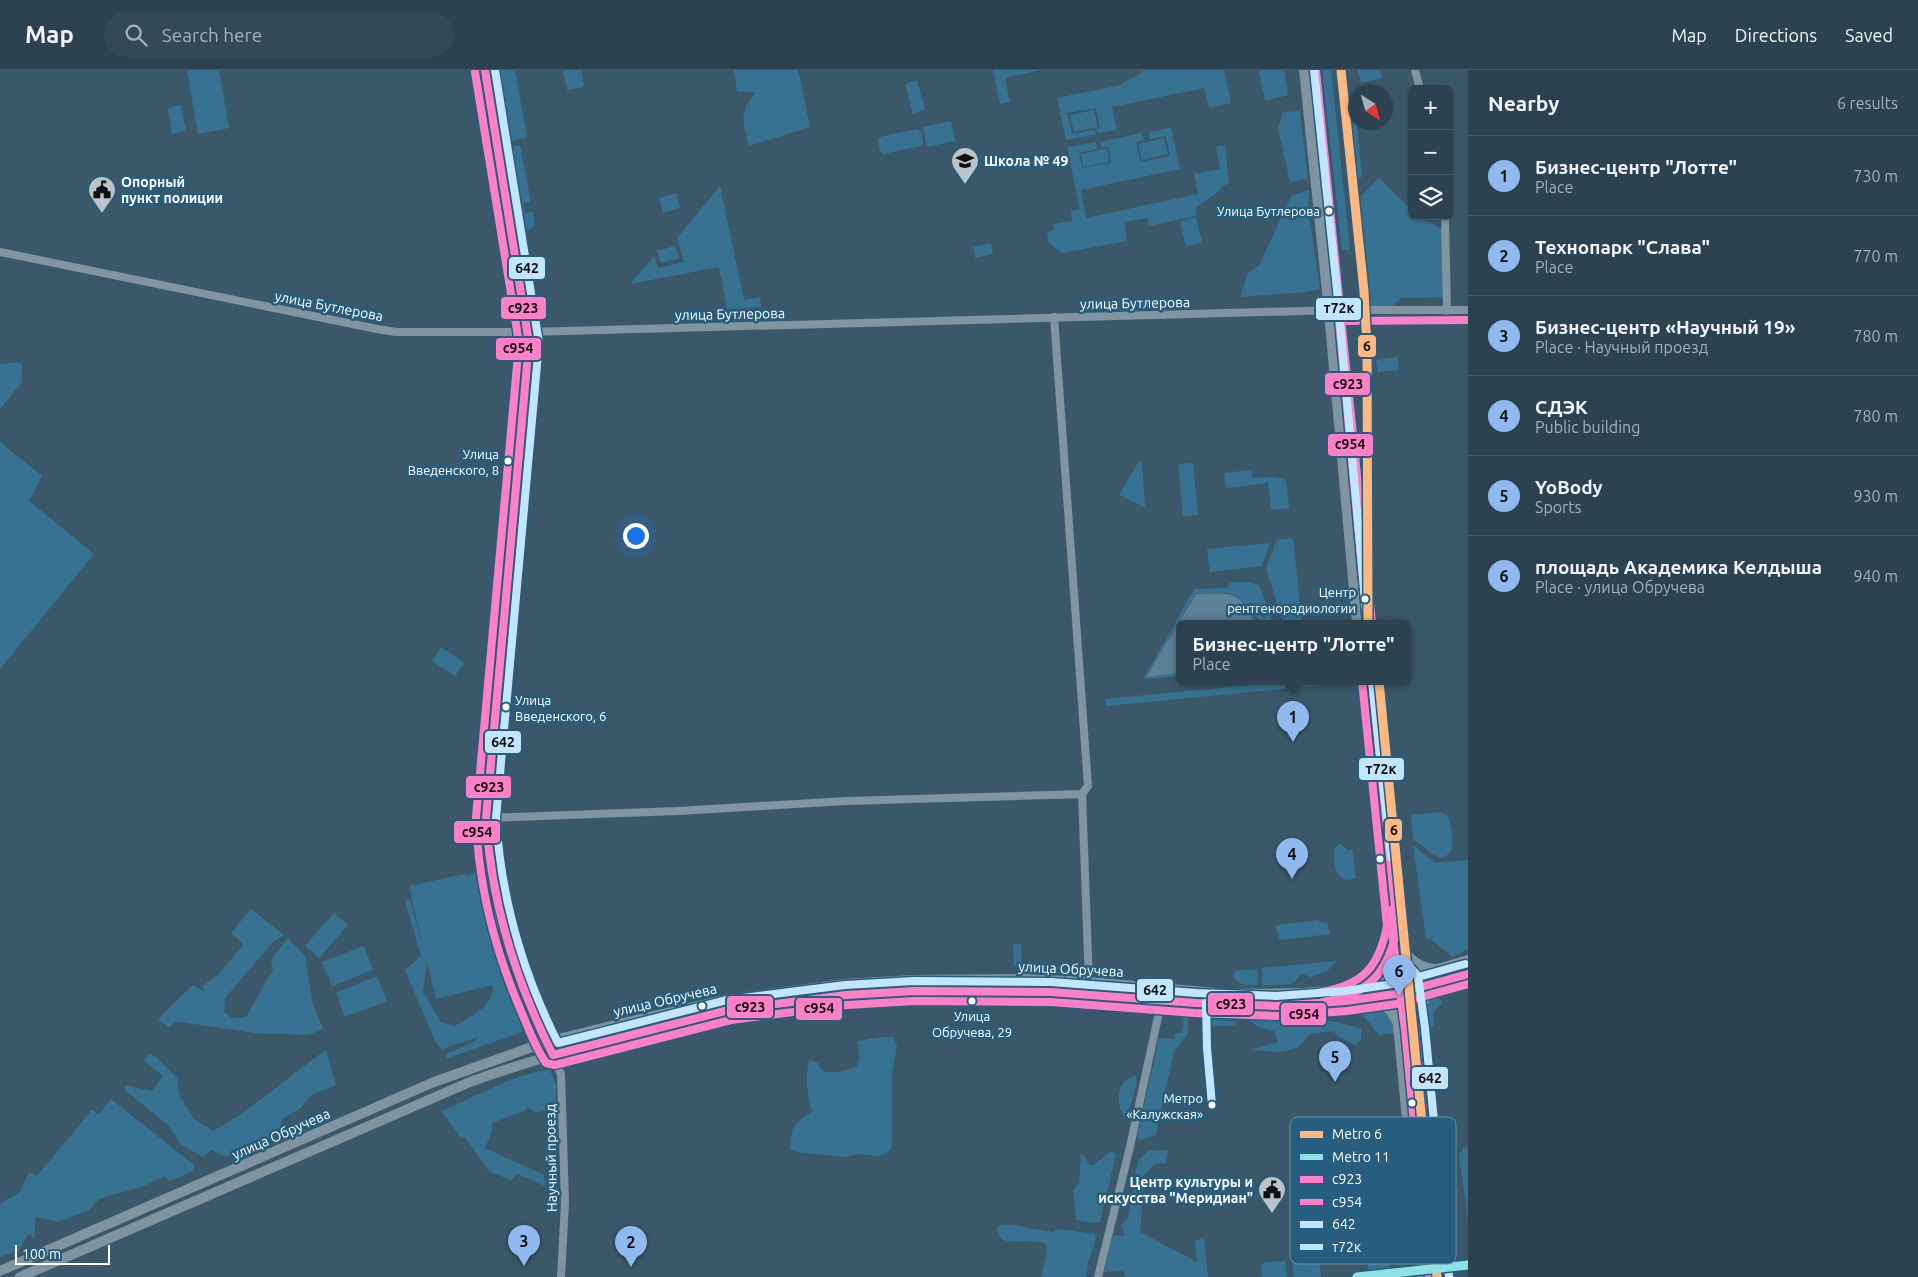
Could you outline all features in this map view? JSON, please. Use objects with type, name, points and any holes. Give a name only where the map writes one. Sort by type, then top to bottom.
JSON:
[{"type":"main road","points":[[1304,70],[1357,620]]},
{"type":"main road","points":[[1316,70],[1372,620]]},
{"type":"main road","points":[[1362,685],[1407,1117]]},
{"type":"main road","points":[[1377,685],[1403,948],[1415,1030],[1423,1117]]},
{"type":"main road","points":[[1336,990],[1361,978],[1375,963],[1381,952],[1387,926]]},
{"type":"main road","points":[[1403,948],[1407,955],[1419,965],[1427,968],[1441,969]]},
{"type":"main road","name":"улица Обручева","points":[[0,1271],[434,1082],[546,1042],[725,1000],[875,981],[998,979],[1089,982],[1263,995],[1336,990],[1393,981],[1468,960]]},
{"type":"main road","name":"улица Обручева","points":[[20,1277],[470,1082],[514,1066],[553,1055],[728,1010],[846,995],[914,991],[1027,991],[1276,1006],[1365,999],[1395,994],[1468,974]]},
{"type":"main road","points":[[1415,1030],[1420,1006],[1430,992],[1442,982]]},
{"type":"main road","points":[[1365,999],[1377,1001],[1384,1005],[1393,1013],[1398,1024]]},
{"type":"main road","points":[[1438,1264],[1439,1277]]},
{"type":"street","name":"Научный проезд","points":[[485,70],[529,342],[486,818],[489,862],[500,921],[522,987],[561,1074],[565,1202],[561,1277]]},
{"type":"street","points":[[1416,70],[1419,85]]},
{"type":"street","points":[[1445,220],[1447,311]]},
{"type":"street","name":"улица Бутлерова","points":[[0,252],[396,332],[528,332],[1340,310],[1468,310]]},
{"type":"street","points":[[1054,317],[1088,786],[1082,794],[1089,982]]},
{"type":"street","points":[[486,818],[678,811],[846,801],[1082,794]]},
{"type":"street","points":[[1098,1277],[1130,1147],[1164,988]]},
{"type":"street","points":[[334,1125],[330,1131],[335,1138],[340,1138]]},
{"type":"shaded area","points":[[187,70],[219,70],[229,128],[198,134]]},
{"type":"shaded area","points":[[497,70],[515,70],[527,138],[508,141]]},
{"type":"shaded area","points":[[563,70],[581,70],[584,87],[567,90]]},
{"type":"shaded area","points":[[734,70],[798,70],[810,127],[749,146],[744,124],[744,112],[746,106],[756,93],[737,91]]},
{"type":"shaded area","points":[[993,70],[1041,70],[1005,78],[1010,102],[1000,104]]},
{"type":"shaded area","points":[[1144,70],[1224,70],[1231,103],[1209,108],[1204,88],[1112,107],[1117,130],[1099,133],[1095,129],[1100,128],[1096,108],[1067,113],[1072,134],[1093,130],[1097,134],[1066,140],[1057,98],[1121,85]]},
{"type":"shaded area","points":[[1259,70],[1284,70],[1288,95],[1265,101]]},
{"type":"shaded area","points":[[1322,70],[1331,70],[1350,250],[1342,250]]},
{"type":"shaded area","points":[[1358,70],[1380,70],[1382,78],[1361,83]]},
{"type":"shaded area","points":[[917,80],[925,110],[913,114],[905,84]]},
{"type":"shaded area","points":[[1348,101],[1348,130],[1357,130],[1362,176],[1350,188],[1342,104]]},
{"type":"shaded area","points":[[181,105],[186,131],[172,134],[168,108]]},
{"type":"shaded area","points":[[1094,110],[1098,127],[1074,132],[1070,115]]},
{"type":"shaded area","points":[[1300,111],[1308,179],[1290,182],[1278,128],[1283,112]]},
{"type":"shaded area","points":[[951,121],[955,141],[927,147],[923,127]]},
{"type":"shaded area","points":[[1171,128],[1180,169],[1081,190],[1086,218],[1198,194],[1194,174],[1220,169],[1216,147],[1225,145],[1229,184],[1224,185],[1214,195],[1196,207],[1196,216],[1149,226],[1147,218],[1124,222],[1127,241],[1062,253],[1049,243],[1047,232],[1054,230],[1053,224],[1072,221],[1071,211],[1080,209],[1067,147],[1096,142],[1097,149],[1079,153],[1082,168],[1111,163],[1108,147],[1101,148],[1100,142],[1142,133],[1144,140],[1136,142],[1141,162],[1170,156],[1166,136],[1150,139],[1149,132]]},
{"type":"shaded area","points":[[917,129],[921,131],[923,143],[921,146],[884,154],[880,152],[878,140],[880,137]]},
{"type":"shaded area","points":[[1164,138],[1168,154],[1142,160],[1138,144]]},
{"type":"shaded area","points":[[520,145],[531,202],[523,203],[525,213],[533,212],[535,226],[528,230],[523,228],[521,224],[508,148]]},
{"type":"shaded area","points":[[1107,149],[1109,162],[1083,167],[1081,154]]},
{"type":"shaded area","points":[[1379,178],[1408,206],[1408,220],[1425,220],[1442,229],[1443,297],[1402,298],[1392,306],[1361,306],[1352,205]]},
{"type":"shaded area","points":[[720,186],[744,300],[760,297],[761,307],[727,309],[719,267],[630,284],[654,257],[658,268],[684,262],[677,238]]},
{"type":"shaded area","points":[[1309,190],[1308,209],[1320,289],[1240,297],[1248,273],[1259,266],[1291,196]]},
{"type":"shaded area","points":[[676,193],[680,208],[663,213],[659,198]]},
{"type":"shaded area","points":[[1196,217],[1202,243],[1186,246],[1180,221]]},
{"type":"shaded area","points":[[991,243],[993,254],[975,258],[973,247]]},
{"type":"shaded area","points":[[675,246],[679,258],[661,263],[657,251]]},
{"type":"shaded area","points":[[1397,357],[1399,370],[1378,372],[1376,360]]},
{"type":"shaded area","points":[[22,362],[22,382],[0,409],[0,364]]},
{"type":"shaded area","points":[[0,442],[42,476],[29,501],[94,554],[0,669]]},
{"type":"shaded area","points":[[1139,461],[1142,462],[1145,508],[1119,495]]},
{"type":"shaded area","points":[[1193,463],[1198,515],[1183,516],[1178,464]]},
{"type":"shaded area","points":[[1251,470],[1253,478],[1272,477],[1284,479],[1287,486],[1289,508],[1271,510],[1268,483],[1226,488],[1224,473]]},
{"type":"shaded area","points":[[1293,538],[1302,620],[1282,620],[1266,568],[1277,540]]},
{"type":"shaded area","points":[[1270,543],[1262,566],[1210,572],[1207,549]]},
{"type":"shaded area","points":[[1249,582],[1259,585],[1272,620],[1260,620],[1254,614],[1256,612],[1266,617],[1256,611],[1253,613],[1257,620],[1252,620],[1244,603],[1233,594],[1196,593],[1180,620],[1177,620],[1194,589],[1227,588],[1230,583]]},
{"type":"shaded area","points":[[1196,594],[1225,594],[1238,598],[1244,604],[1252,620],[1180,620]]},
{"type":"shaded area","points":[[1176,621],[1176,627],[1146,677],[1176,673],[1176,676],[1144,678]]},
{"type":"shaded area","points":[[1176,627],[1176,673],[1146,677]]},
{"type":"shaded area","points":[[441,647],[464,663],[455,676],[432,661]]},
{"type":"shaded area","points":[[1250,685],[1324,685],[1106,706],[1105,699]]},
{"type":"shaded area","points":[[1440,812],[1448,816],[1452,840],[1450,851],[1442,858],[1413,839],[1411,815]]},
{"type":"shaded area","points":[[1339,843],[1349,851],[1352,849],[1356,878],[1346,880],[1337,871],[1334,850]]},
{"type":"shaded area","points":[[1413,845],[1435,863],[1468,860],[1468,950],[1452,957],[1431,939],[1426,938]]},
{"type":"shaded area","points":[[477,870],[483,876],[493,928],[523,1019],[522,1032],[445,1059],[448,1053],[474,1042],[478,1037],[442,1049],[435,1041],[405,970],[421,956],[405,901],[410,900],[424,952],[409,886],[472,874]],"holes":[[[427,962],[436,999],[492,985],[493,992],[480,1010],[454,1026],[441,1022],[423,992]]]},
{"type":"shaded area","points":[[251,909],[284,935],[273,942],[225,998],[224,1012],[232,1018],[246,1017],[273,970],[271,960],[288,938],[305,956],[312,1001],[323,1029],[308,1035],[254,1033],[181,1022],[174,1022],[169,1028],[158,1019],[193,985],[205,992],[202,986],[218,975],[244,944],[231,933]]},
{"type":"shaded area","points":[[334,913],[348,925],[319,958],[305,946]]},
{"type":"shaded area","points":[[1319,920],[1319,922],[1327,923],[1330,934],[1281,940],[1279,938],[1277,925]]},
{"type":"shaded area","points":[[1013,944],[1021,944],[1022,966],[1014,966]]},
{"type":"shaded area","points":[[364,946],[373,970],[332,986],[322,962]]},
{"type":"shaded area","points":[[1337,961],[1327,971],[1311,977],[1302,974],[1289,984],[1262,986],[1262,968]]},
{"type":"shaded area","points":[[1257,969],[1258,985],[1241,983],[1233,976],[1235,971]]},
{"type":"shaded area","points":[[377,976],[387,1001],[345,1017],[336,993]]},
{"type":"shaded area","points":[[1436,993],[1442,1003],[1433,1013],[1434,1025],[1429,1030],[1423,1031],[1425,1006]]},
{"type":"shaded area","points":[[1382,1010],[1391,1017],[1395,1033],[1379,1035],[1357,1011]]},
{"type":"shaded area","points":[[1183,1015],[1188,1018],[1188,1034],[1174,1051],[1156,1135],[1140,1140],[1137,1137],[1159,1038],[1174,1039],[1176,1033],[1182,1033],[1184,1019],[1180,1018]]},
{"type":"shaded area","points":[[1322,1019],[1361,1028],[1361,1039],[1356,1045],[1340,1038],[1333,1031],[1310,1034],[1298,1047],[1286,1051],[1251,1050],[1278,1042],[1274,1031],[1256,1026],[1251,1020]]},
{"type":"shaded area","points":[[1205,1020],[1237,1022],[1235,1026],[1205,1026]]},
{"type":"shaded area","points":[[893,1037],[897,1046],[892,1073],[892,1147],[886,1154],[877,1156],[860,1154],[843,1157],[798,1152],[790,1149],[794,1126],[812,1112],[807,1086],[809,1060],[818,1063],[822,1071],[826,1072],[849,1069],[857,1066],[859,1057],[857,1041]]},
{"type":"shaded area","points":[[326,1050],[336,1085],[311,1095],[301,1108],[282,1119],[279,1135],[226,1157],[211,1150],[203,1157],[180,1144],[169,1126],[125,1090],[125,1085],[152,1091],[163,1076],[144,1061],[149,1054],[155,1056],[177,1078],[179,1094],[194,1119],[213,1131],[257,1103]]},
{"type":"shaded area","points":[[550,1070],[556,1085],[556,1107],[536,1113],[528,1107],[526,1110],[492,1123],[492,1131],[485,1148],[544,1175],[545,1186],[517,1174],[511,1180],[490,1172],[464,1136],[461,1138],[441,1111],[510,1080]]},
{"type":"shaded area","points":[[1136,1076],[1134,1095],[1124,1116],[1119,1105],[1121,1087],[1130,1078]]},
{"type":"shaded area","points":[[111,1099],[194,1165],[194,1171],[169,1181],[165,1176],[144,1186],[99,1199],[89,1210],[59,1222],[36,1217],[34,1238],[28,1234],[19,1251],[0,1257],[0,1204],[20,1192],[29,1172],[37,1176],[92,1110],[99,1114]]},
{"type":"shaded area","points":[[1463,1148],[1467,1148],[1468,1151],[1468,1221],[1459,1155]]},
{"type":"shaded area","points":[[1168,1150],[1166,1163],[1155,1164],[1145,1174],[1140,1232],[1197,1262],[1195,1240],[1204,1239],[1208,1277],[1127,1277],[1123,1271],[1104,1272],[1113,1235],[1125,1236],[1121,1225],[1128,1218],[1138,1161],[1148,1151]]},
{"type":"shaded area","points":[[1111,1151],[1116,1154],[1100,1222],[1093,1223],[1076,1220],[1073,1191],[1079,1183],[1081,1154],[1085,1156],[1089,1165],[1094,1165]]},
{"type":"shaded area","points":[[998,1225],[1017,1225],[1053,1232],[1058,1229],[1095,1234],[1096,1240],[1088,1262],[1086,1277],[1041,1277],[1047,1245],[1037,1241],[1004,1240],[997,1231]]},
{"type":"shaded area","points":[[1285,1261],[1287,1277],[1262,1277],[1261,1266],[1264,1262]]},
{"type":"shaded area","points":[[1292,1264],[1320,1264],[1321,1277],[1294,1277]]},
{"type":"shaded area","points":[[1368,1264],[1389,1264],[1390,1277],[1369,1277]]},
{"type":"metro line","name":"6","points":[[1341,70],[1364,291],[1367,348],[1368,620]]},
{"type":"metro line","name":"6","points":[[1379,685],[1421,1117]]},
{"type":"metro line","name":"6","points":[[1436,1264],[1437,1277]]},
{"type":"metro line","name":"11","points":[[1357,1277],[1468,1265]]},
{"type":"transit line","name":"с923","points":[[485,70],[529,343],[486,818],[493,880],[507,940],[527,998],[553,1055],[729,1010],[846,995],[914,991],[1051,992],[1196,1003],[1276,1006],[1346,1001],[1395,994],[1468,974]]},
{"type":"transit line","name":"642","points":[[495,70],[539,343],[496,818],[503,877],[515,934],[534,989],[558,1043],[727,1000],[845,985],[914,981],[1051,982],[1197,993],[1276,996],[1345,991],[1393,984],[1465,964]]},
{"type":"transit line","name":"т72к","points":[[1314,70],[1337,290],[1367,620]]},
{"type":"transit line","name":"с923","points":[[1316,70],[1372,620]]},
{"type":"transit line","name":"с954","points":[[475,72],[519,343],[476,817],[477,843],[480,869],[497,945],[514,994],[534,1041],[546,1063],[555,1065],[731,1020],[847,1005],[914,1001],[1051,1002],[1195,1013],[1277,1016],[1347,1011],[1396,1004],[1468,984]]},
{"type":"transit line","name":"с954","points":[[1367,620],[1339,321],[1468,320]]},
{"type":"transit line","name":"с923","points":[[1321,992],[1348,984],[1367,972],[1379,953],[1387,926],[1362,685]]},
{"type":"transit line","name":"с954","points":[[1323,1002],[1353,993],[1374,979],[1388,957],[1397,928],[1372,685]]},
{"type":"transit line","name":"т72к","points":[[1372,685],[1391,857]]},
{"type":"transit line","name":"с923","points":[[1399,909],[1415,1029],[1424,1117]]},
{"type":"transit line","name":"с954","points":[[1389,910],[1405,1030],[1413,1117]]},
{"type":"transit line","name":"642","points":[[1400,969],[1412,969],[1418,976],[1434,1117]]},
{"type":"transit line","name":"642","points":[[1206,1003],[1207,1048],[1212,1105]]},
{"type":"transit line","name":"с954","points":[[1428,1264],[1429,1277]]},
{"type":"transit line","name":"с923","points":[[1438,1264],[1439,1277]]},
{"type":"transit line","name":"642","points":[[1448,1264],[1449,1276]]},
{"type":"place","name":"Школа № 49","points":[[965,185]]},
{"type":"place","name":"Улица Бутлерова","points":[[1329,211]]},
{"type":"place","name":"Опорный пункт полиции","points":[[102,214]]},
{"type":"place","name":"Улица Введенского, 8","points":[[508,461]]},
{"type":"place","name":"Центр рентгенорадиологии","points":[[1365,599]]},
{"type":"place","name":"Улица Введенского, 6","points":[[506,707]]},
{"type":"place","name":"Бизнес-центр \"Лотте\"","points":[[1293,742]]},
{"type":"place","name":"СДЭК","points":[[1292,879]]},
{"type":"place","name":"площадь Академика Келдыша","points":[[1399,996]]},
{"type":"place","name":"Улица Обручева, 29","points":[[972,1001]]},
{"type":"place","name":"YoBody","points":[[1335,1082]]},
{"type":"place","name":"Метро «Калужская»","points":[[1212,1105]]},
{"type":"place","name":"Центр культуры и искусства \"Меридиан\"","points":[[1272,1214]]},
{"type":"place","name":"Бизнес-центр «Научный 19»","points":[[524,1266]]},
{"type":"place","name":"Технопарк \"Слава\"","points":[[631,1267]]}]
